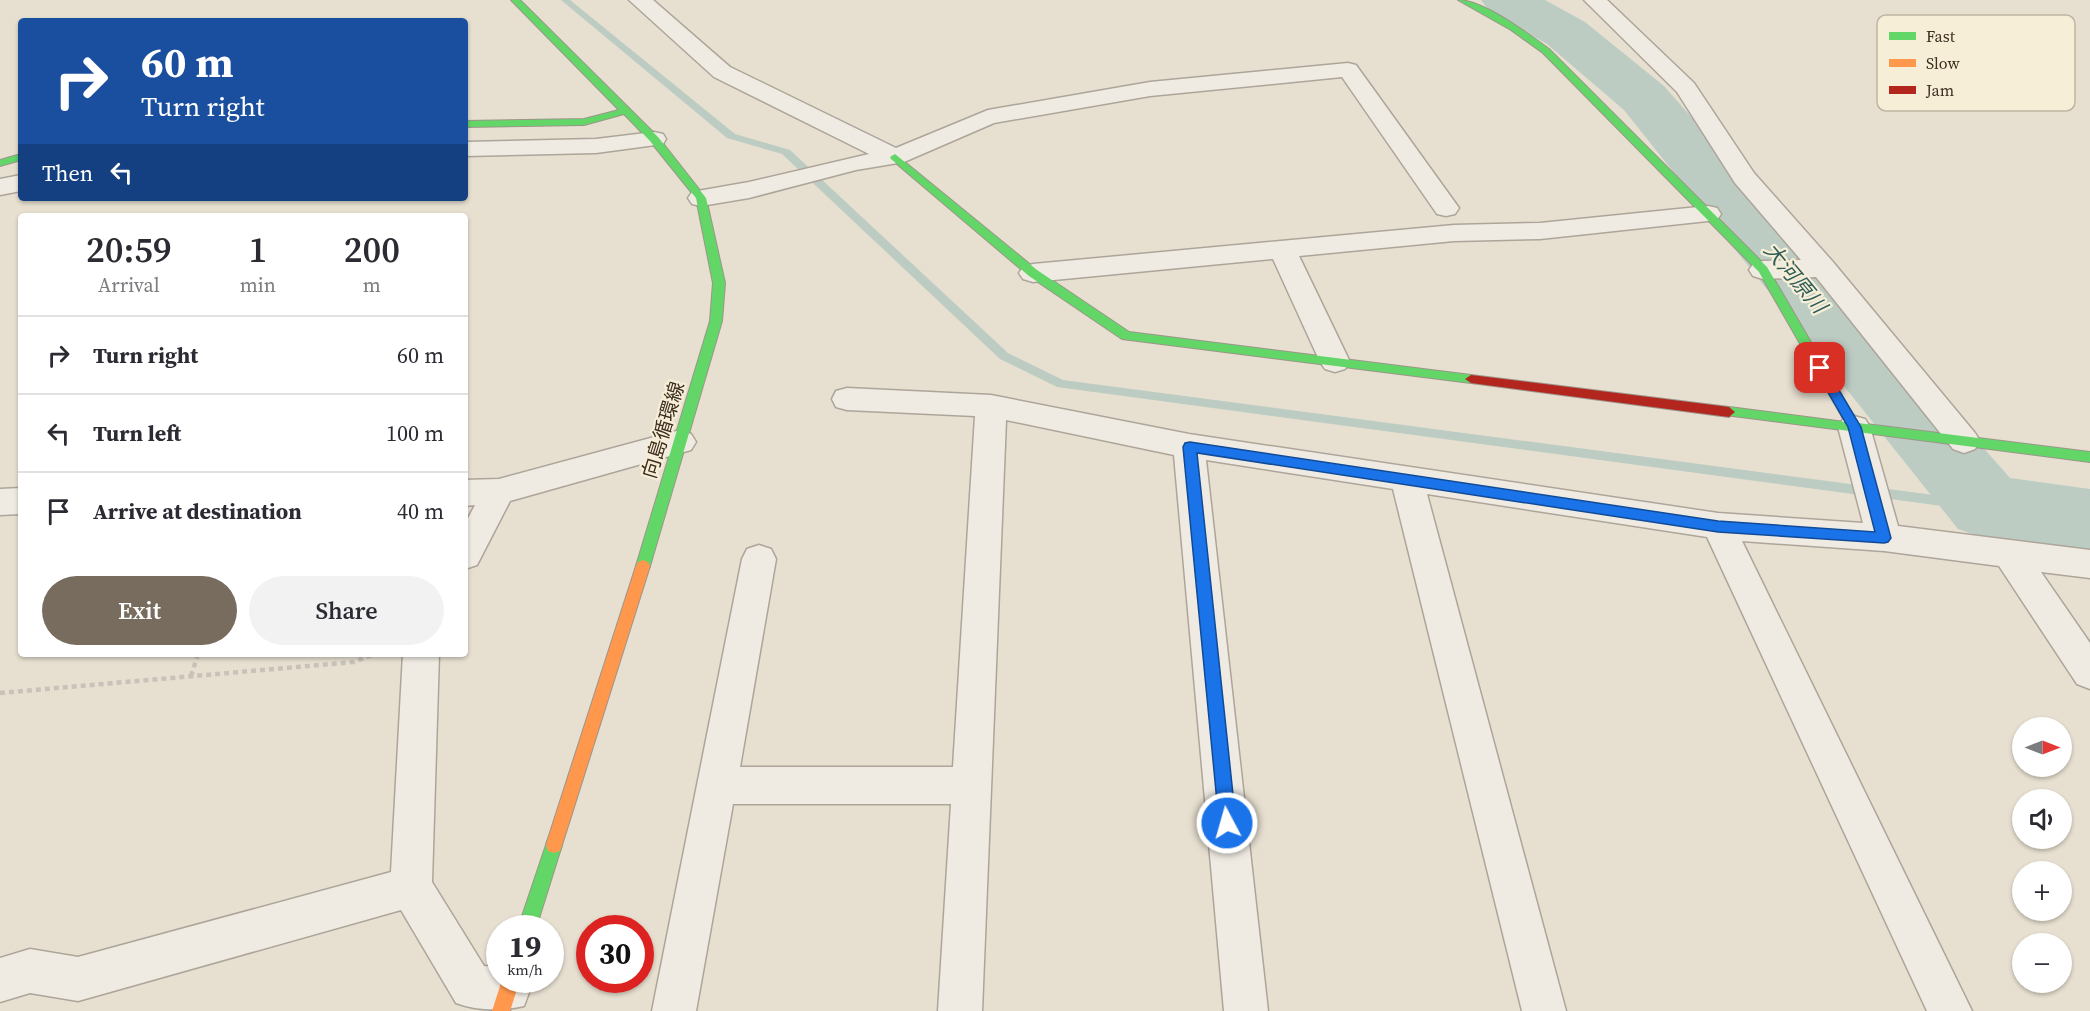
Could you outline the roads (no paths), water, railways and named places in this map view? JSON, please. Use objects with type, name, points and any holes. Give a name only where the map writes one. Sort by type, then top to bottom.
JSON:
[{"type":"street","name":"向島循環線","points":[[515,0],[654,139],[701,198],[719,283],[716,321],[531,915]]},
{"type":"street","points":[[640,0],[722,72],[895,158],[1033,273],[1126,336],[1335,362],[1857,439],[1964,441],[2090,457]]},
{"type":"street","points":[[1462,0],[1514,28],[1546,51],[1763,270],[1857,439],[1884,538]]},
{"type":"street","points":[[1595,0],[1686,88],[1744,178],[1823,268],[1964,441]]},
{"type":"street","points":[[701,198],[749,190],[855,163],[895,158],[988,117],[1150,89],[1348,70],[1446,208]]},
{"type":"street","points":[[468,124],[584,122],[626,111]]},
{"type":"street","points":[[468,149],[596,146],[654,139]]},
{"type":"street","points":[[0,163],[18,158]]},
{"type":"street","points":[[0,187],[18,184]]},
{"type":"street","points":[[1033,273],[1454,233],[1540,231],[1708,214]]},
{"type":"street","points":[[1282,249],[1335,362]]},
{"type":"street","points":[[1763,270],[1823,268]]},
{"type":"street","points":[[847,399],[991,406],[1190,447],[1718,526],[1884,538],[2011,556],[2090,564]]},
{"type":"street","points":[[960,1011],[991,406]]},
{"type":"street","points":[[468,493],[499,492],[680,442]]},
{"type":"street","points":[[1190,447],[1246,1011]]},
{"type":"street","points":[[1406,478],[1544,1011]]},
{"type":"street","points":[[468,549],[499,492]]},
{"type":"street","points":[[0,502],[18,501]]},
{"type":"street","points":[[1718,526],[1950,1011]]},
{"type":"street","points":[[2011,556],[2090,673]]},
{"type":"street","points":[[674,1011],[759,559]]},
{"type":"street","points":[[421,657],[411,887],[472,987],[507,994]]},
{"type":"street","points":[[716,785],[972,786]]},
{"type":"street","points":[[0,980],[30,971],[78,979],[411,887]]},
{"type":"waterway","points":[[565,0],[731,136],[786,152],[1004,356],[1061,384],[1987,507]]},
{"type":"waterway","name":"大河原川","points":[[1507,0],[1566,33],[1644,98],[1987,507],[2090,521]]}]
